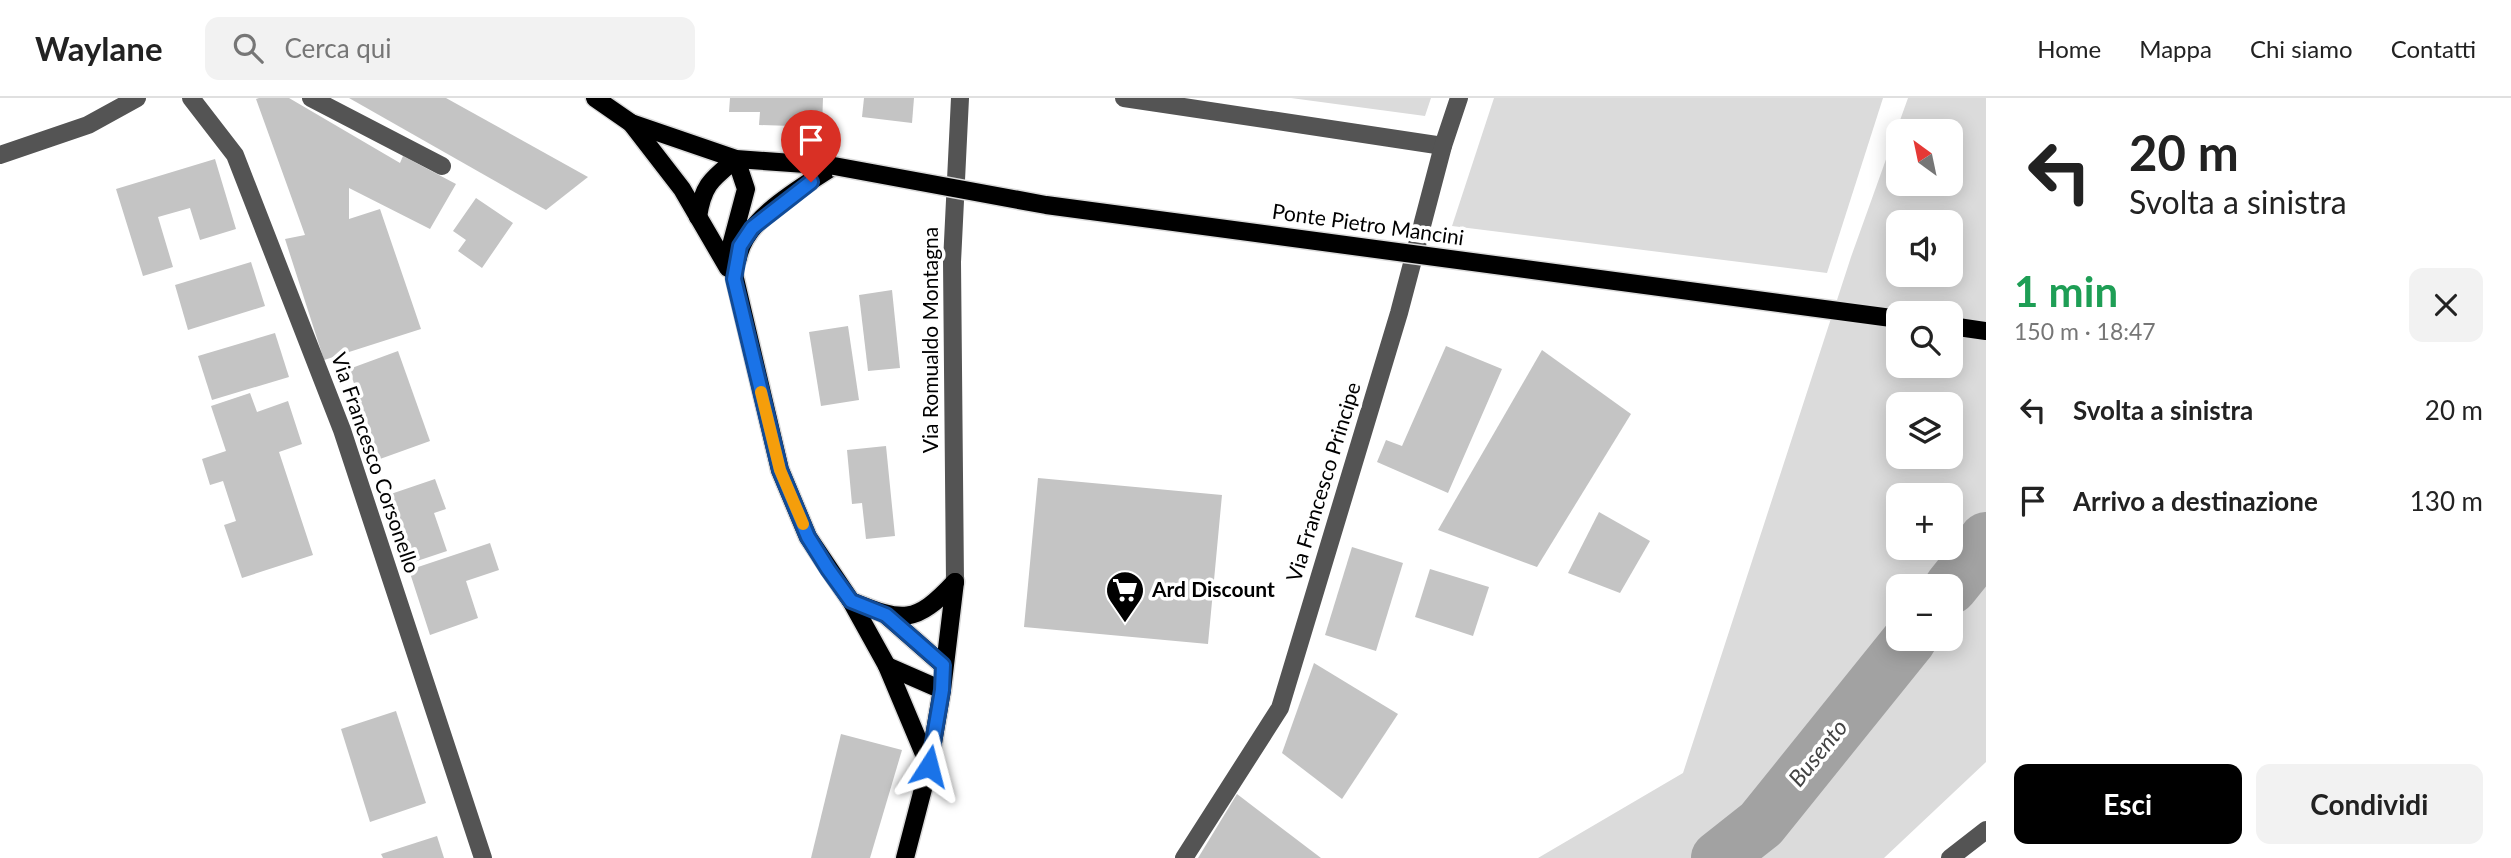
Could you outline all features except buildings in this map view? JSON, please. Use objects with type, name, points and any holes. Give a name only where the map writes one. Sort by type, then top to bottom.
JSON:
[{"type":"main road","points":[[595,98],[631,123],[682,189],[734,279]]},
{"type":"main road","name":"Ponte Pietro Mancini","points":[[631,123],[736,159],[834,166],[1046,205],[1886,317]]},
{"type":"main road","points":[[698,217],[701,195],[713,177],[736,159],[746,189],[729,253],[780,470],[808,537],[851,601],[887,666],[929,766]]},
{"type":"main road","points":[[734,279],[740,246],[752,228],[788,198],[834,166]]},
{"type":"main road","points":[[1963,328],[1986,331]]},
{"type":"main road","points":[[886,615],[917,615],[935,603],[955,582]]},
{"type":"main road","points":[[905,858],[929,766],[942,690],[955,582]]},
{"type":"main road","points":[[851,601],[886,615],[943,665]]},
{"type":"main road","points":[[887,666],[942,690]]},
{"type":"street","points":[[0,155],[88,125],[137,98]]},
{"type":"street","name":"Via Francesco Corsonello","points":[[191,98],[235,155],[342,430],[484,858]]},
{"type":"street","points":[[311,98],[442,166]]},
{"type":"street","name":"Via Romualdo Montagna","points":[[955,582],[952,262],[960,98]]},
{"type":"street","points":[[1124,98],[1443,146]]},
{"type":"street","name":"Via Francesco Principe","points":[[1184,858],[1280,708],[1395,327],[1443,146],[1460,98]]},
{"type":"street","points":[[1950,858],[1986,830]]},
{"type":"shaded area","points":[[1291,98],[1431,98],[1425,116]]},
{"type":"shaded area","points":[[1494,98],[1883,98],[1827,273],[1452,226]]},
{"type":"shaded area","points":[[1908,98],[1986,98],[1986,762],[1884,858],[1538,858],[1683,773],[1851,257],[1886,159],[1886,196],[1964,196],[1964,119],[1900,119]]},
{"type":"waterway","name":"Busento","points":[[1961,574],[1983,547],[1986,539]]},
{"type":"waterway","name":"Busento","points":[[1718,858],[1761,824],[1900,651]]},
{"type":"slow traffic","points":[[761,392],[780,470],[803,524]]},
{"type":"place","name":"Ard Discount","points":[[1125,624]]},
{"type":"route","points":[[811,182],[752,228],[740,246],[734,279],[780,470],[808,537],[851,601],[886,615],[943,665],[942,690],[929,766]]}]
